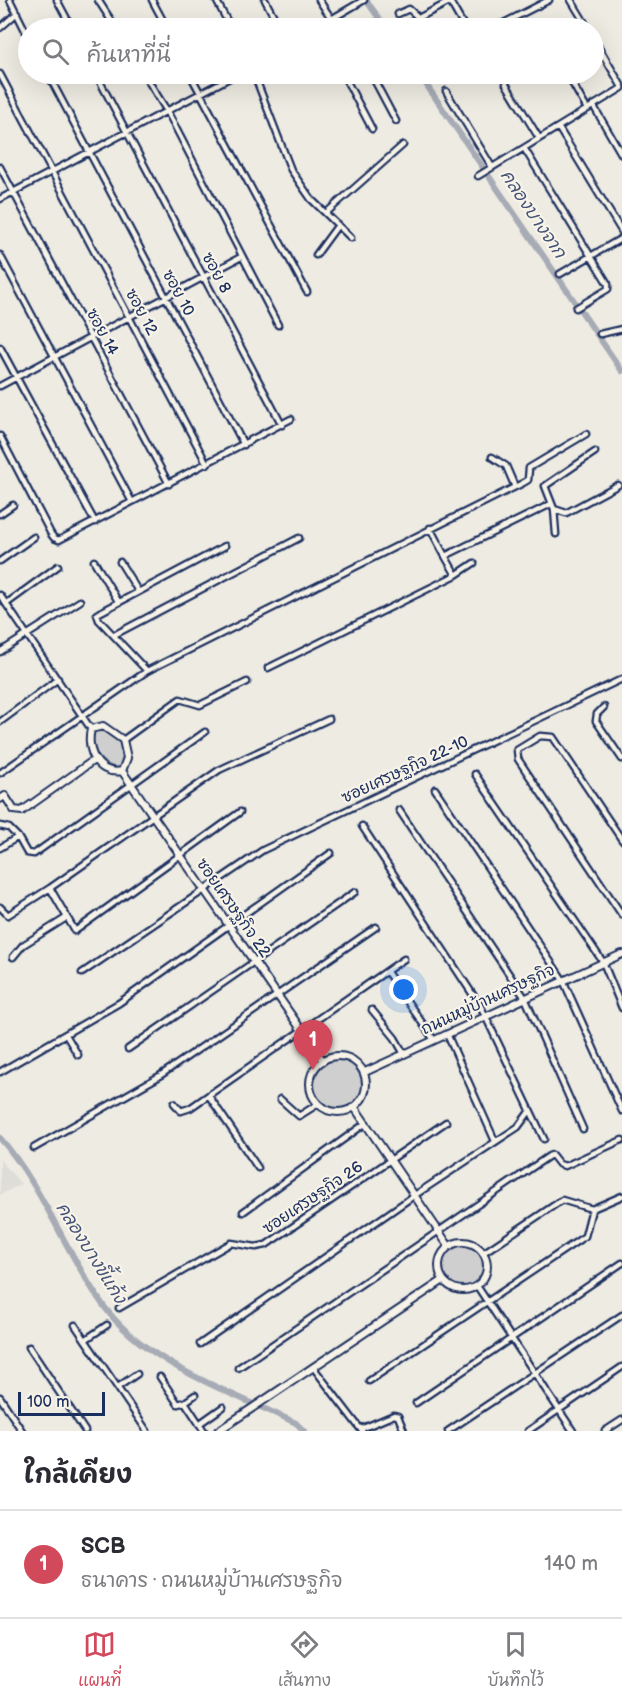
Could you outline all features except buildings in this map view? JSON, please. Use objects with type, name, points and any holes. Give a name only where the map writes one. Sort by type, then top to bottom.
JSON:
[{"type":"street","points":[[10,0],[19,18]]},
{"type":"street","points":[[57,0],[67,18]]},
{"type":"street","points":[[98,0],[110,18]]},
{"type":"street","points":[[152,0],[162,18]]},
{"type":"street","points":[[216,0],[226,18]]},
{"type":"street","points":[[266,0],[275,18]]},
{"type":"street","points":[[320,0],[332,18],[364,0]]},
{"type":"street","points":[[398,14],[409,9],[419,18],[450,0],[460,18]]},
{"type":"street","points":[[514,18],[549,0]]},
{"type":"street","points":[[571,0],[582,18]]},
{"type":"street","points":[[0,28],[17,13]]},
{"type":"street","points":[[478,176],[622,88],[604,56]]},
{"type":"street","name":"ซอย 12","points":[[0,74],[207,464]]},
{"type":"street","name":"ซอย 10","points":[[53,84],[244,445]]},
{"type":"street","name":"ซอย 8","points":[[101,84],[282,425]]},
{"type":"street","points":[[150,84],[167,111],[278,325]]},
{"type":"street","points":[[196,84],[307,292]]},
{"type":"street","points":[[0,199],[219,84]]},
{"type":"street","points":[[258,84],[291,170],[311,199],[351,238]]},
{"type":"street","points":[[348,84],[372,129]]},
{"type":"street","points":[[376,84],[396,121]]},
{"type":"street","points":[[506,84],[539,138]]},
{"type":"street","points":[[573,84],[587,109]]},
{"type":"street","points":[[446,91],[492,167]]},
{"type":"street","points":[[593,105],[622,155]]},
{"type":"street","points":[[558,127],[622,232]]},
{"type":"street","points":[[326,213],[403,145]]},
{"type":"street","points":[[524,148],[609,287],[576,308]]},
{"type":"street","name":"ซอย 14","points":[[0,166],[169,484]]},
{"type":"street","points":[[316,255],[338,225]]},
{"type":"street","points":[[560,274],[622,237]]},
{"type":"street","points":[[0,255],[132,502]]},
{"type":"street","points":[[0,386],[242,257]]},
{"type":"street","points":[[600,334],[622,329]]},
{"type":"street","points":[[0,347],[95,522]]},
{"type":"street","points":[[0,436],[56,540],[63,539],[291,419]]},
{"type":"street","points":[[0,773],[147,671],[528,480],[529,468],[586,434]]},
{"type":"street","points":[[556,534],[553,506],[544,489],[547,483],[595,452]]},
{"type":"street","points":[[492,457],[506,466],[515,487]]},
{"type":"street","points":[[553,506],[566,513],[618,485]]},
{"type":"street","points":[[0,514],[13,505]]},
{"type":"street","points":[[445,556],[553,506]]},
{"type":"street","points":[[430,528],[456,575]]},
{"type":"street","points":[[0,561],[34,537]]},
{"type":"street","points":[[114,635],[299,538]]},
{"type":"street","points":[[147,671],[96,616],[99,611],[225,546]]},
{"type":"street","points":[[94,561],[118,601]]},
{"type":"street","points":[[120,562],[138,591]]},
{"type":"street","points":[[268,668],[456,575],[474,563]]},
{"type":"street","points":[[6,604],[58,566]]},
{"type":"street","points":[[0,595],[91,729],[90,748],[94,760],[109,771],[122,771],[127,758],[123,740],[109,728],[91,729]]},
{"type":"street","points":[[0,652],[80,601]]},
{"type":"street","points":[[0,722],[58,679]]},
{"type":"street","name":"ซอยเศรษฐกิจ 22-10","points":[[82,973],[263,850],[622,679]]},
{"type":"street","points":[[123,740],[176,701],[182,699],[193,705],[200,705],[247,682]]},
{"type":"street","points":[[604,707],[597,714],[596,721],[622,759]]},
{"type":"street","points":[[0,920],[50,888],[219,770],[329,719]]},
{"type":"street","points":[[0,826],[9,828],[18,837],[27,853],[34,854],[205,732]]},
{"type":"street","points":[[622,840],[553,737],[546,735],[519,748],[515,755],[622,915]]},
{"type":"street","points":[[0,790],[2,798],[14,810],[22,811],[94,760]]},
{"type":"street","name":"ซอยเศรษฐกิจ 22","points":[[122,771],[323,1060]]},
{"type":"street","points":[[475,774],[603,962],[622,1008]]},
{"type":"street","points":[[435,789],[563,980],[622,1112]]},
{"type":"street","points":[[399,810],[525,998],[583,1129]]},
{"type":"street","points":[[50,888],[75,931],[240,812]]},
{"type":"street","points":[[362,826],[486,1017],[529,1112],[544,1139]]},
{"type":"street","points":[[0,848],[18,837]]},
{"type":"street","points":[[0,1072],[119,1003],[331,852]]},
{"type":"street","points":[[128,1049],[355,892]]},
{"type":"street","points":[[0,907],[8,915]]},
{"type":"street","points":[[14,957],[22,945],[66,918]]},
{"type":"street","points":[[34,1148],[158,1077],[175,1063],[376,927]]},
{"type":"street","name":"ถนนหมู่บ้านเศรษฐกิจ","points":[[365,1072],[622,954]]},
{"type":"street","points":[[174,1103],[178,1110],[183,1111],[208,1096],[404,959]]},
{"type":"street","points":[[387,972],[434,1040]]},
{"type":"street","points":[[372,1011],[395,1038],[404,1054]]},
{"type":"street","points":[[447,1034],[495,1141]]},
{"type":"street","points":[[66,1035],[78,1055]]},
{"type":"street","points":[[340,1056],[350,1059],[365,1072],[367,1085],[364,1098],[355,1108],[335,1113],[318,1104],[312,1096],[310,1082],[315,1068],[323,1060],[340,1056]]},
{"type":"street","points":[[208,1096],[258,1168]]},
{"type":"street","points":[[280,1099],[299,1116],[318,1104]]},
{"type":"street","points":[[355,1108],[448,1245]]},
{"type":"street","points":[[200,1344],[415,1195],[521,1125],[529,1112]]},
{"type":"street","name":"ซอยเศรษฐกิจ 26","points":[[119,1308],[231,1243],[256,1247],[266,1245],[446,1122]]},
{"type":"street","points":[[243,1212],[366,1123]]},
{"type":"street","points":[[238,1368],[549,1156],[552,1155],[559,1164],[565,1166],[622,1140]]},
{"type":"street","points":[[483,1253],[562,1200],[592,1209],[622,1196]]},
{"type":"street","points":[[369,1381],[585,1236],[592,1209]]},
{"type":"street","points":[[467,1242],[483,1253],[487,1272],[484,1281],[462,1291],[453,1289],[441,1281],[439,1263],[448,1245],[467,1242]]},
{"type":"street","points":[[416,1403],[622,1263]]},
{"type":"street","points":[[218,1431],[441,1281]]},
{"type":"street","points":[[477,1286],[573,1431]]},
{"type":"street","points":[[448,1431],[622,1315]]},
{"type":"street","points":[[75,1325],[147,1431]]},
{"type":"street","points":[[86,1340],[107,1325]]},
{"type":"street","points":[[29,1347],[86,1431]]},
{"type":"street","points":[[313,1367],[362,1430],[394,1415],[398,1416],[404,1431]]},
{"type":"street","points":[[528,1431],[622,1367]]},
{"type":"street","points":[[118,1387],[137,1374]]},
{"type":"street","points":[[160,1377],[178,1404],[195,1395]]},
{"type":"street","points":[[0,1397],[22,1431]]},
{"type":"street","points":[[185,1402],[204,1431]]},
{"type":"street","points":[[199,1424],[223,1407]]},
{"type":"street","points":[[605,1431],[622,1420]]},
{"type":"shaded area","points":[[95,731],[109,733],[119,741],[123,753],[121,768],[102,761],[98,756],[93,744]]},
{"type":"shaded area","points":[[338,1058],[348,1060],[356,1066],[362,1074],[364,1084],[362,1094],[356,1102],[348,1108],[338,1110],[328,1108],[320,1102],[314,1094],[312,1084],[314,1074],[320,1066],[328,1060]]},
{"type":"shaded area","points":[[0,1160],[21,1184],[0,1195]]},
{"type":"shaded area","points":[[462,1244],[477,1251],[484,1266],[477,1281],[462,1288],[447,1281],[440,1266],[447,1251]]},
{"type":"waterway","name":"คลองบางจาก","points":[[366,0],[379,18]]},
{"type":"waterway","name":"คลองบางจาก","points":[[426,84],[622,371]]},
{"type":"waterway","name":"คลองบางขี้แก้ง","points":[[0,1138],[29,1177],[89,1285],[121,1326],[142,1344],[192,1375],[296,1423],[304,1431]]},
{"type":"place","name":"SCB","points":[[313,1070]]}]
